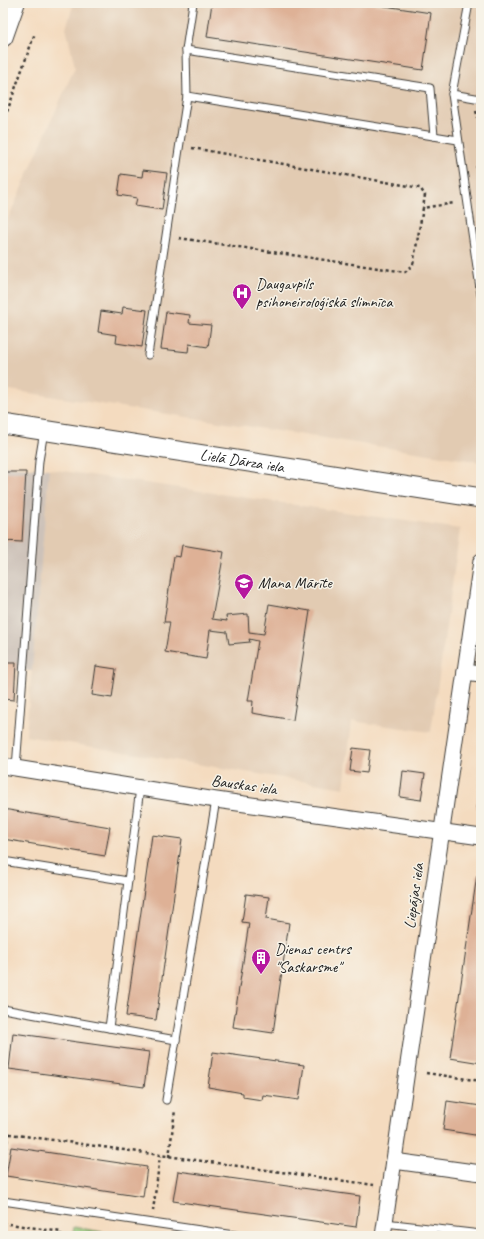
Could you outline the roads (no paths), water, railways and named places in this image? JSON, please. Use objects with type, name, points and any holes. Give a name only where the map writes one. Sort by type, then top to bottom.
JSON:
[{"type":"street","points":[[3,37],[16,3]]},
{"type":"street","name":"Lielā Dārza iela","points":[[3,424],[481,498]]},
{"type":"street","name":"Liepājas iela","points":[[384,1229],[481,561]]},
{"type":"street","points":[[465,672],[481,674]]},
{"type":"street","name":"Bauskas iela","points":[[10,767],[216,800],[481,837]]},
{"type":"street","points":[[394,1161],[481,1173]]},
{"type":"lane","points":[[148,355],[187,96],[186,50],[193,3]]},
{"type":"lane","points":[[469,3],[452,94],[481,295]]},
{"type":"lane","points":[[186,50],[430,88],[434,136]]},
{"type":"lane","points":[[452,94],[481,99]]},
{"type":"lane","points":[[187,96],[458,140]]},
{"type":"lane","points":[[10,767],[39,461],[44,430]]},
{"type":"lane","points":[[109,1028],[140,788]]},
{"type":"lane","points":[[166,1100],[216,800]]},
{"type":"lane","points":[[3,861],[128,881]]},
{"type":"lane","points":[[3,1009],[176,1040]]},
{"type":"lane","points":[[3,1201],[241,1236]]},
{"type":"lane","points":[[384,1229],[481,1234]]},
{"type":"place","name":"Daugavpils psihoneiroloģiskā slimnīca","points":[[242,310]]},
{"type":"place","name":"Mana Mārīte","points":[[244,600]]},
{"type":"place","name":"Dienas centrs \"Saskarsme\"","points":[[261,975]]}]
